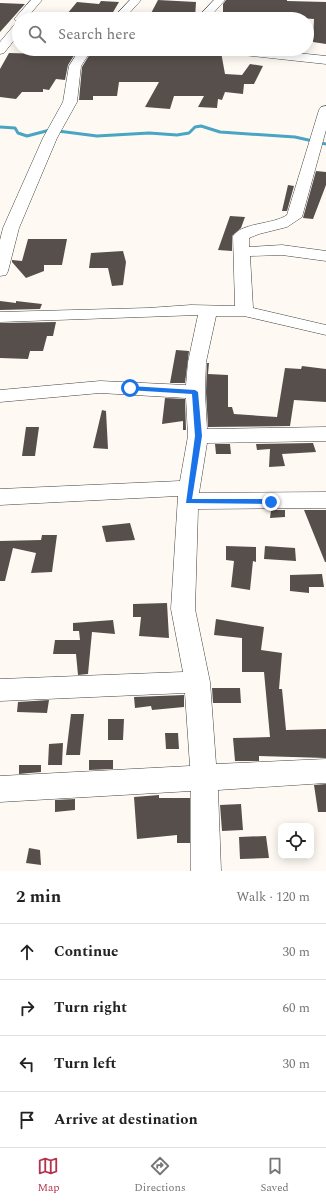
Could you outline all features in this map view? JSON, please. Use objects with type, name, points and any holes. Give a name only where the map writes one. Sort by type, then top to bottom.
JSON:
[{"type":"street","points":[[26,12],[37,0]]},
{"type":"street","points":[[125,12],[136,0]]},
{"type":"street","points":[[209,12],[220,0]]},
{"type":"street","points":[[0,50],[12,35]]},
{"type":"street","points":[[0,271],[11,228],[50,138],[70,102],[75,66],[81,56]]},
{"type":"street","points":[[289,56],[326,60]]},
{"type":"street","points":[[244,311],[241,236],[248,232],[286,224],[294,217],[326,110]]},
{"type":"street","points":[[242,252],[282,250],[326,256]]},
{"type":"street","points":[[206,871],[204,778],[197,682],[182,609],[189,495],[198,436],[195,392],[196,362],[208,310]]},
{"type":"street","points":[[0,317],[28,315],[132,314],[208,310],[244,311],[326,330]]},
{"type":"street","points":[[0,396],[100,387],[195,392]]},
{"type":"street","points":[[198,436],[326,434]]},
{"type":"street","points":[[0,497],[189,495],[326,500]]},
{"type":"street","points":[[0,690],[197,682]]},
{"type":"street","points":[[0,789],[326,771]]},
{"type":"building","points":[[158,0],[196,2],[195,12],[152,12]]},
{"type":"building","points":[[226,0],[287,0],[326,2],[326,44],[314,42],[314,12],[223,12],[223,4]]},
{"type":"building","points":[[101,1],[119,2],[113,12],[69,12],[77,2],[99,4]]},
{"type":"building","points":[[0,3],[25,4],[18,12],[12,12],[12,19],[0,32]]},
{"type":"building","points":[[9,53],[12,53],[12,56],[74,56],[68,65],[65,80],[56,79],[49,90],[43,89],[43,92],[22,92],[16,99],[0,97],[0,69]]},
{"type":"building","points":[[89,56],[222,56],[225,74],[242,75],[250,64],[263,66],[254,84],[244,84],[243,94],[225,92],[222,100],[218,99],[217,108],[198,107],[204,96],[174,96],[170,109],[145,107],[159,82],[119,82],[117,96],[93,96],[93,100],[79,100],[82,67]]},
{"type":"building","points":[[316,171],[326,172],[326,185],[313,219],[303,218]]},
{"type":"building","points":[[288,185],[294,186],[287,211],[282,211]]},
{"type":"building","points":[[230,216],[245,217],[241,228],[232,236],[232,251],[218,250]]},
{"type":"building","points":[[28,239],[67,239],[62,265],[44,265],[44,271],[26,278],[12,262],[12,260],[22,261]]},
{"type":"building","points":[[123,251],[126,262],[123,285],[112,286],[108,268],[89,268],[91,253]]},
{"type":"building","points":[[0,301],[42,304],[40,309],[0,310]]},
{"type":"building","points":[[56,322],[53,336],[47,336],[43,351],[30,351],[28,359],[0,358],[0,323]]},
{"type":"building","points":[[176,350],[189,351],[185,383],[170,383]]},
{"type":"building","points":[[207,363],[209,363],[208,374],[228,375],[228,407],[232,407],[234,414],[277,417],[285,368],[301,369],[302,366],[326,369],[326,402],[294,400],[290,426],[208,427],[206,392]]},
{"type":"building","points":[[165,398],[185,399],[186,430],[183,430],[183,421],[162,424]]},
{"type":"building","points":[[102,410],[106,411],[108,449],[93,448]]},
{"type":"building","points":[[26,427],[39,427],[35,456],[22,456]]},
{"type":"building","points":[[313,443],[316,452],[282,454],[285,466],[269,467],[270,449],[257,450],[256,444]]},
{"type":"building","points":[[215,444],[230,444],[231,454],[216,454]]},
{"type":"building","points":[[271,510],[285,510],[285,517],[270,518]]},
{"type":"building","points":[[304,510],[326,510],[326,562],[325,562]]},
{"type":"building","points":[[130,523],[135,540],[106,542],[102,526]]},
{"type":"building","points":[[42,535],[57,535],[52,572],[31,573],[36,553],[13,548],[5,581],[0,581],[0,541],[41,540]]},
{"type":"building","points":[[226,546],[256,547],[256,562],[253,561],[250,590],[231,587],[234,561],[226,560]]},
{"type":"building","points":[[265,546],[295,548],[296,561],[264,559]]},
{"type":"building","points":[[322,574],[324,587],[309,587],[309,593],[290,591],[290,575]]},
{"type":"building","points":[[167,603],[169,638],[139,636],[141,617],[133,617],[133,604]]},
{"type":"building","points":[[216,619],[264,627],[261,650],[282,653],[279,689],[282,689],[286,730],[326,729],[326,758],[259,756],[259,761],[235,761],[233,738],[270,737],[264,672],[242,672],[242,638],[214,635]]},
{"type":"building","points":[[113,620],[115,634],[92,632],[88,674],[78,675],[76,654],[53,654],[55,640],[80,640],[79,631],[73,631],[73,623]]},
{"type":"building","points":[[212,688],[240,688],[241,703],[213,703]]},
{"type":"building","points":[[184,695],[184,707],[152,710],[151,706],[135,708],[134,697]]},
{"type":"building","points":[[49,700],[47,713],[17,712],[18,702]]},
{"type":"building","points":[[71,714],[84,714],[80,755],[66,755]]},
{"type":"building","points":[[108,719],[124,719],[123,740],[108,740]]},
{"type":"building","points":[[165,733],[178,733],[179,749],[166,749]]},
{"type":"building","points":[[63,743],[62,765],[48,765],[49,744]]},
{"type":"building","points":[[89,760],[113,760],[113,769],[89,770]]},
{"type":"building","points":[[19,765],[41,765],[41,772],[19,774]]},
{"type":"building","points":[[326,784],[326,812],[318,812],[314,785]]},
{"type":"building","points":[[159,795],[159,798],[190,798],[190,843],[177,843],[177,835],[137,839],[134,797]]},
{"type":"building","points":[[75,799],[75,810],[55,812],[55,800]]},
{"type":"building","points":[[241,804],[243,830],[222,831],[220,805]]},
{"type":"building","points":[[266,836],[269,858],[240,859],[239,837]]},
{"type":"building","points":[[29,848],[40,850],[41,865],[26,863]]},
{"type":"waterway","points":[[0,127],[15,128],[18,133],[27,136],[50,130],[97,136],[149,133],[177,135],[189,133],[195,127],[201,126],[220,132],[295,137],[326,144]]},
{"type":"route","points":[[130,388],[195,392],[198,417],[198,436],[188,502],[271,502]]}]
